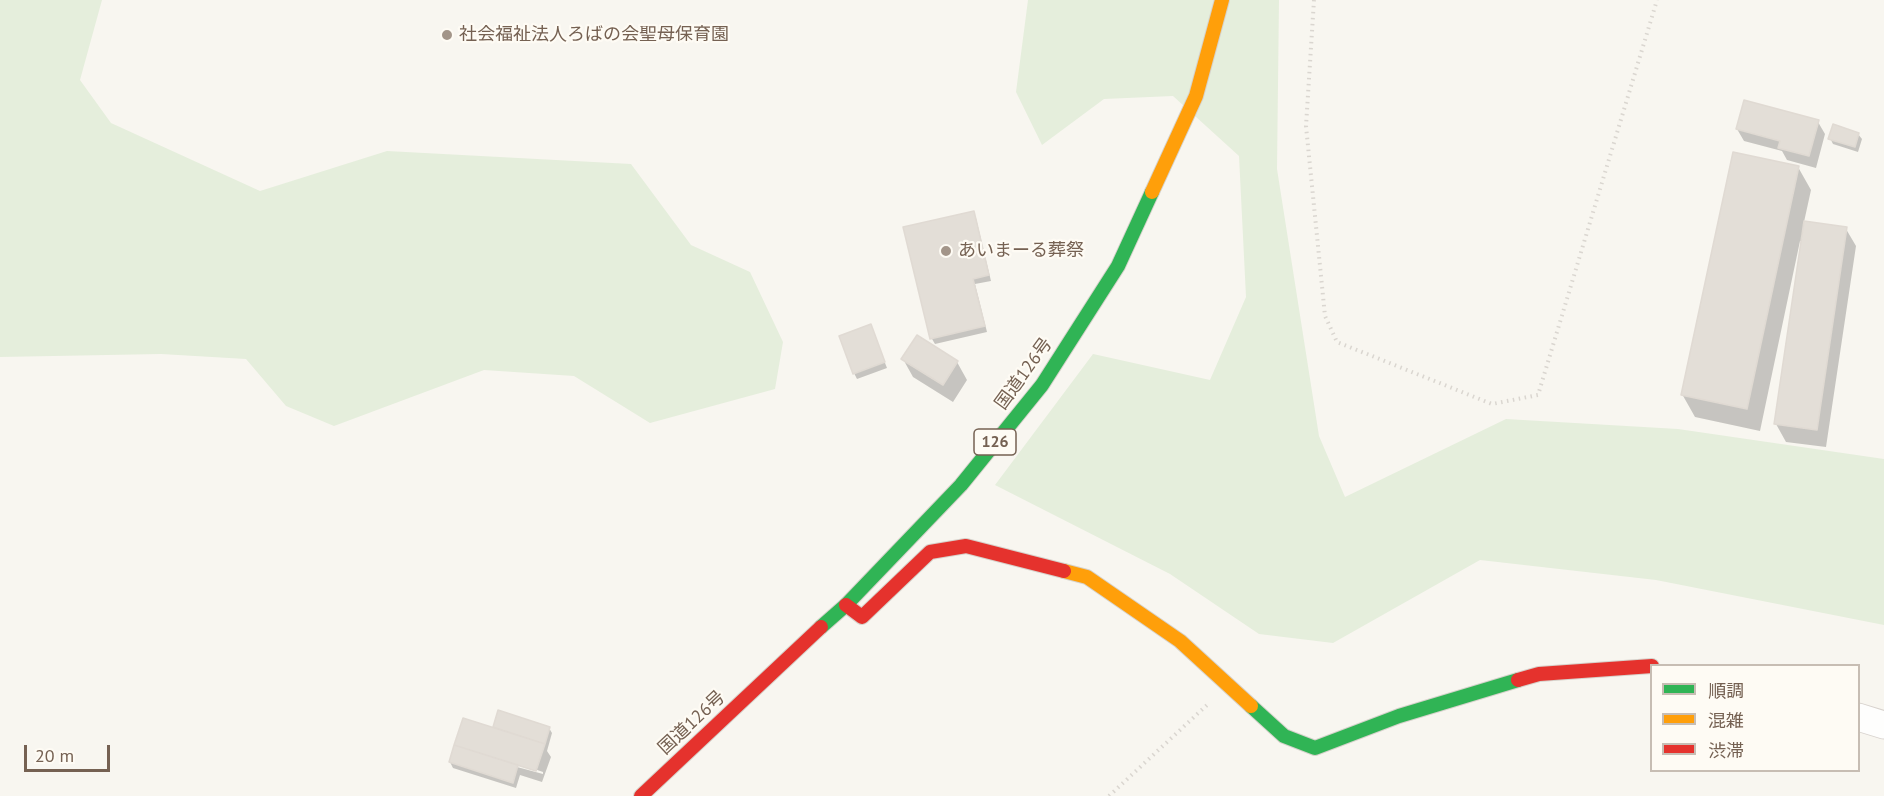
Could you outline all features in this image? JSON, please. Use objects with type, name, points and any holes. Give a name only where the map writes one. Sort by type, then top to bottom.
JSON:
[{"type":"main road","name":"国道126号","points":[[641,796],[805,640],[846,605],[961,485],[1034,394],[1118,266],[1196,96],[1222,0]]},
{"type":"main road","points":[[846,605],[862,617],[930,552],[966,546],[1087,577],[1180,641],[1284,736],[1315,748],[1399,716],[1539,674],[1650,666]]},
{"type":"street","points":[[1860,718],[1884,725]]},
{"type":"path","points":[[1314,0],[1306,126],[1325,316],[1337,342],[1492,404],[1538,395],[1657,0]]},
{"type":"path","points":[[1109,796],[1229,684]]},
{"type":"green space","points":[[0,0],[102,0],[80,80],[111,123],[260,191],[387,151],[631,164],[691,245],[750,272],[783,342],[775,389],[650,423],[574,376],[484,370],[334,426],[286,406],[246,359],[161,354],[0,357]]},
{"type":"green space","points":[[1028,0],[1279,0],[1277,169],[1319,436],[1345,497],[1506,419],[1678,429],[1884,459],[1884,625],[1656,580],[1480,560],[1333,643],[1259,634],[1170,574],[995,485],[1093,354],[1210,380],[1246,297],[1239,156],[1173,96],[1104,99],[1042,145],[1016,92]]},
{"type":"building","points":[[1744,100],[1819,120],[1809,156],[1778,148],[1780,141],[1736,129]]},
{"type":"building","points":[[1833,124],[1859,133],[1855,147],[1828,139]]},
{"type":"building","points":[[1733,152],[1799,166],[1747,409],[1681,395]]},
{"type":"building","name":"あいまーる葬祭","points":[[974,211],[989,275],[973,279],[985,326],[930,339],[903,227]]},
{"type":"building","points":[[1804,221],[1847,227],[1817,430],[1774,424]]},
{"type":"building","points":[[871,324],[885,362],[853,374],[839,336]]},
{"type":"building","points":[[917,335],[958,361],[943,385],[901,359]]},
{"type":"building","points":[[498,710],[550,727],[545,744],[493,727]]},
{"type":"building","points":[[463,718],[545,744],[536,771],[454,745]]},
{"type":"building","points":[[454,745],[518,765],[513,783],[449,762]]},
{"type":"traffic: fast","points":[[821,627],[846,605],[961,485],[1042,385],[1118,266],[1152,192]]},
{"type":"traffic: fast","points":[[1251,706],[1284,736],[1315,748],[1399,716],[1518,680]]},
{"type":"traffic: slow","points":[[1152,192],[1196,96],[1222,0]]},
{"type":"traffic: slow","points":[[1064,571],[1087,577],[1180,641],[1251,706]]},
{"type":"traffic: jam","points":[[846,605],[862,617],[930,552],[966,546],[1064,571]]},
{"type":"traffic: jam","points":[[641,796],[821,627]]},
{"type":"traffic: jam","points":[[1518,680],[1539,674],[1650,666]]},
{"type":"place","name":"社会福祉法人ろばの会聖母保育園","points":[[447,35]]},
{"type":"place","name":"あいまーる葬祭","points":[[946,251]]}]
